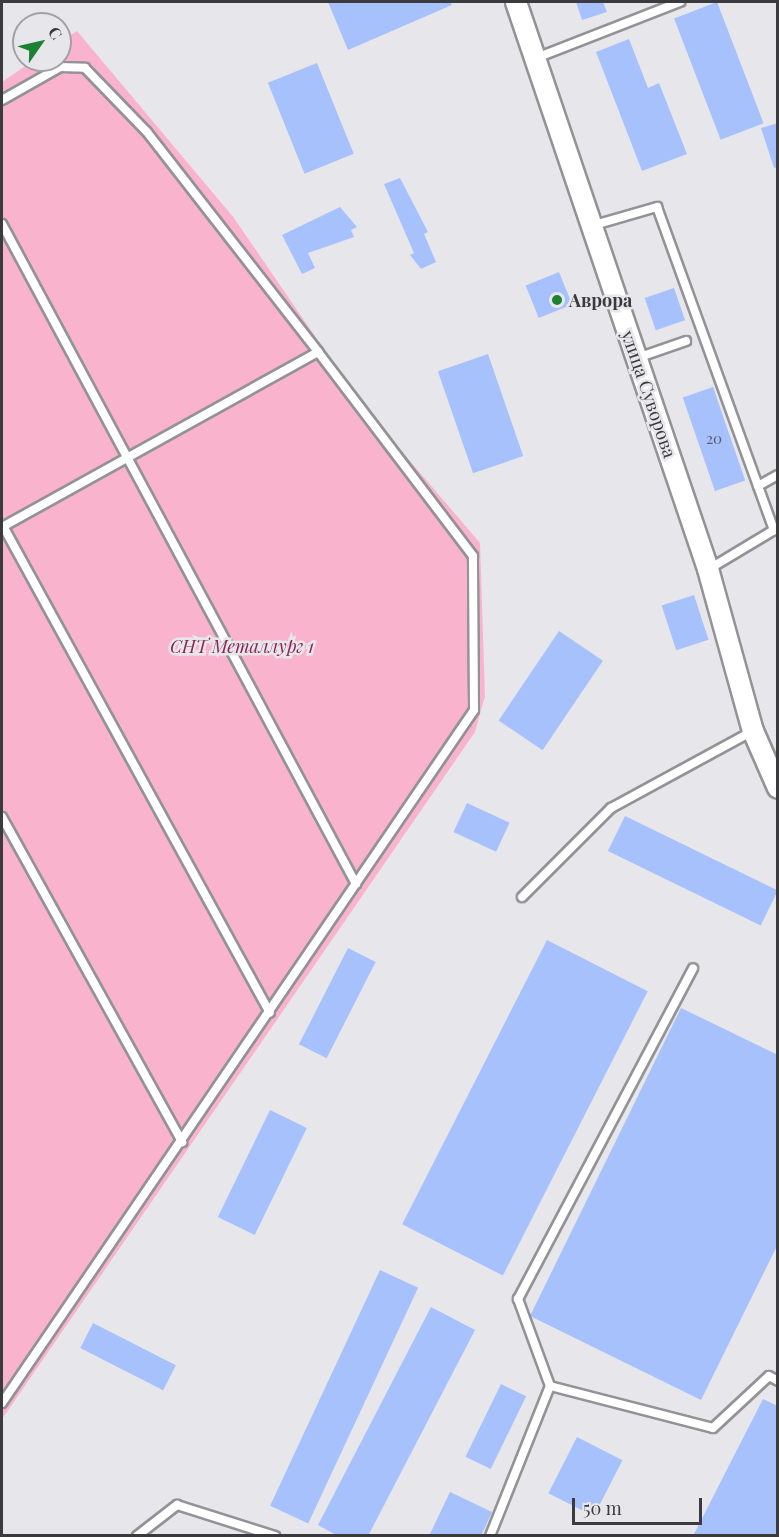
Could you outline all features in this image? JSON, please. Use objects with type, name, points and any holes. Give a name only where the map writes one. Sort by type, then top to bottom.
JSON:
[{"type":"street","name":"улица Суворова","points":[[516,2],[708,569],[753,731],[777,788]]},
{"type":"lane","points":[[536,58],[680,2]]},
{"type":"lane","points":[[2,100],[60,67],[85,68],[147,132],[318,352],[473,556],[474,710],[270,1013],[2,1403]]},
{"type":"lane","points":[[591,226],[657,207],[774,530],[708,569]]},
{"type":"lane","points":[[2,224],[126,459],[356,884]]},
{"type":"lane","points":[[637,358],[686,341]]},
{"type":"lane","points":[[270,1013],[2,527],[318,352]]},
{"type":"lane","points":[[758,486],[777,476]]},
{"type":"lane","points":[[522,897],[611,808],[753,731]]},
{"type":"lane","points":[[2,817],[182,1142]]},
{"type":"lane","points":[[490,1536],[550,1386],[518,1299],[693,969]]},
{"type":"lane","points":[[550,1386],[713,1428],[770,1376],[777,1381]]},
{"type":"lane","points":[[137,1536],[177,1505],[275,1536]]},
{"type":"green space","name":"СНТ Металлург 1","points":[[77,31],[234,218],[362,405],[480,543],[485,696],[475,732],[2,1419],[2,82],[17,72],[72,72],[72,34]]},
{"type":"building","points":[[328,2],[450,2],[452,5],[348,50]]},
{"type":"building","points":[[576,2],[603,2],[607,12],[582,20]]},
{"type":"building","points":[[717,2],[764,123],[721,140],[674,18]]},
{"type":"building","points":[[629,39],[648,88],[659,83],[687,154],[642,171],[596,52]]},
{"type":"building","points":[[317,63],[354,154],[305,174],[268,83]]},
{"type":"building","points":[[778,123],[778,167],[774,168],[761,128]]},
{"type":"building","points":[[400,178],[428,232],[424,234],[436,262],[421,269],[410,255],[414,253],[384,184]]},
{"type":"building","points":[[340,207],[357,227],[351,230],[354,237],[308,253],[315,268],[302,274],[282,235]]},
{"type":"building","points":[[559,272],[572,304],[539,318],[526,285]]},
{"type":"building","points":[[674,288],[685,320],[656,330],[645,298]]},
{"type":"building","points":[[488,354],[523,456],[473,473],[438,371]]},
{"type":"building","points":[[713,387],[745,481],[715,491],[683,397]]},
{"type":"building","points":[[694,595],[709,640],[676,650],[662,606]]},
{"type":"building","points":[[559,631],[603,661],[543,750],[499,721]]},
{"type":"building","points":[[467,803],[510,823],[496,852],[453,832]]},
{"type":"building","points":[[625,816],[778,891],[761,926],[608,851]]},
{"type":"building","points":[[547,940],[648,991],[503,1276],[402,1224]]},
{"type":"building","points":[[348,948],[376,962],[327,1058],[299,1044]]},
{"type":"building","points":[[681,1008],[778,1055],[778,1244],[701,1400],[530,1316]]},
{"type":"building","points":[[270,1110],[307,1128],[255,1235],[218,1217]]},
{"type":"building","points":[[380,1270],[418,1288],[308,1523],[270,1506]]},
{"type":"building","points":[[431,1307],[475,1330],[368,1536],[338,1536],[318,1525]]},
{"type":"building","points":[[93,1323],[176,1365],[163,1390],[80,1348]]},
{"type":"building","points":[[501,1384],[526,1396],[491,1469],[465,1457]]},
{"type":"building","points":[[763,1399],[778,1406],[778,1536],[693,1536]]},
{"type":"building","points":[[577,1437],[622,1460],[594,1516],[548,1493]]},
{"type":"building","points":[[450,1492],[492,1512],[481,1536],[429,1536]]},
{"type":"place","name":"Аврора","points":[[557,300]]}]
